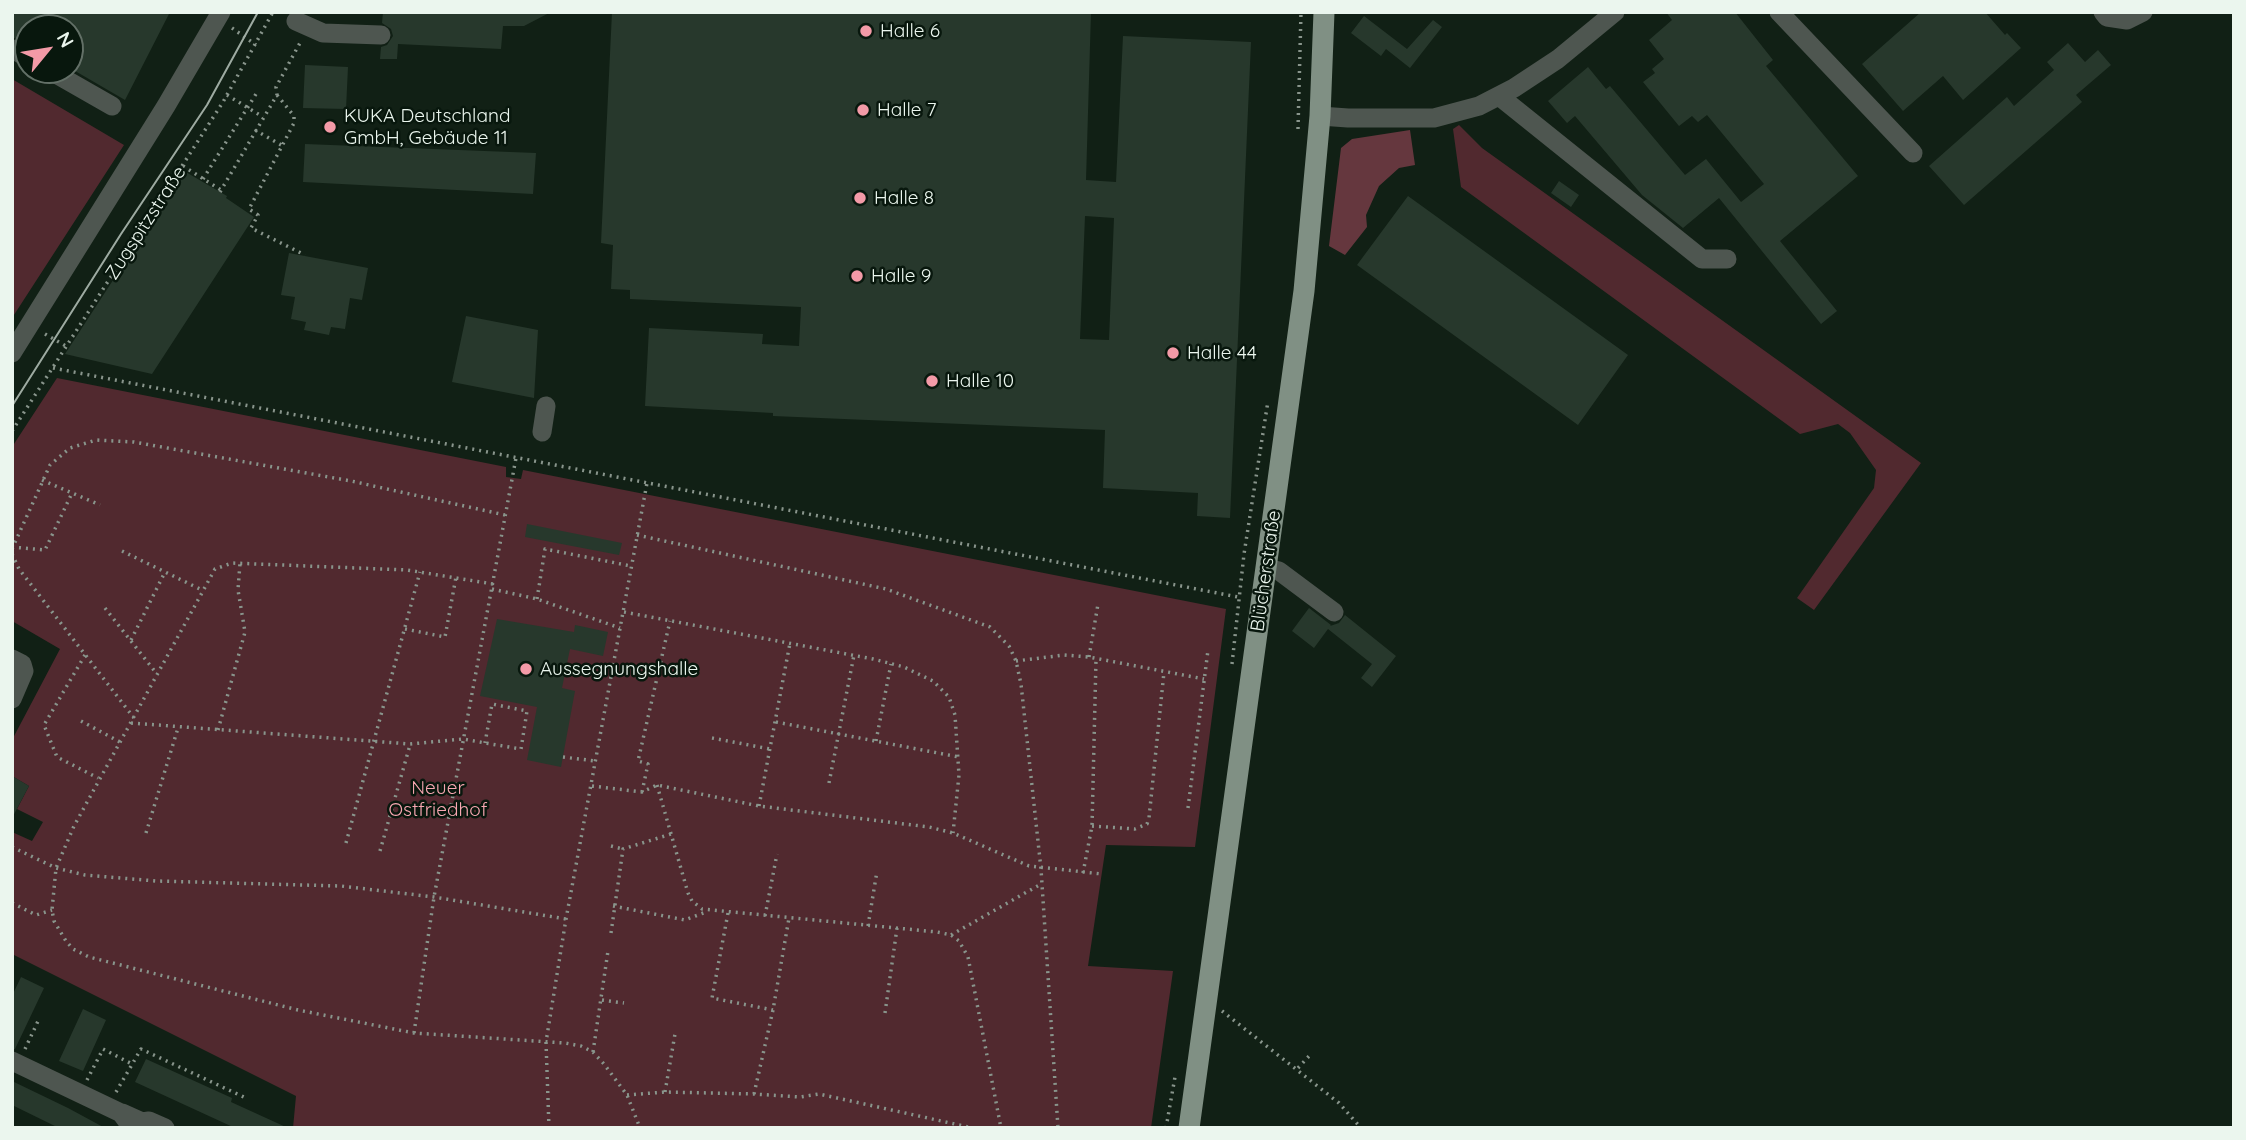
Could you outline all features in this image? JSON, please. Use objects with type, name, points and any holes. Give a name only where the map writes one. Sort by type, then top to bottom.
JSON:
[{"type":"main road","name":"Blücherstraße","points":[[1189,1128],[1304,291],[1320,116],[1324,12]]},
{"type":"street","points":[[12,354],[221,12]]},
{"type":"street","points":[[1320,116],[1434,118],[1479,106],[1558,59],[1615,12]]},
{"type":"street","points":[[1779,12],[1913,153]]},
{"type":"street","points":[[2103,12],[2107,17],[2127,20],[2143,12]]},
{"type":"street","points":[[296,24],[323,33],[381,35]]},
{"type":"street","points":[[74,84],[112,106]]},
{"type":"street","points":[[1499,96],[1702,259],[1727,259]]},
{"type":"street","points":[[542,432],[547,405]]},
{"type":"street","points":[[1266,568],[1279,571],[1334,612]]},
{"type":"street","points":[[12,659],[22,664],[24,671],[12,699]]},
{"type":"street","points":[[15,1062],[120,1115],[142,1122],[149,1121],[165,1128]]},
{"type":"path","name":"Zugspitzstraße","points":[[12,431],[183,166],[227,95],[273,12]]},
{"type":"path","points":[[1298,139],[1301,12]]},
{"type":"path","points":[[296,24],[276,87],[277,95],[294,116],[294,123],[249,209],[258,215],[251,228],[305,255]]},
{"type":"path","points":[[203,179],[256,94]]},
{"type":"path","points":[[227,95],[263,117]]},
{"type":"path","points":[[183,166],[221,191],[277,95]]},
{"type":"path","points":[[255,130],[283,146]]},
{"type":"path","points":[[53,368],[1238,597]]},
{"type":"path","points":[[134,718],[19,569],[12,550],[50,465],[70,448],[96,440],[112,439],[351,481],[505,515]]},
{"type":"path","points":[[414,1033],[434,897],[516,457]]},
{"type":"path","points":[[42,480],[100,505]]},
{"type":"path","points":[[550,1128],[546,1042],[566,919],[647,483]]},
{"type":"path","points":[[12,550],[45,550],[72,493]]},
{"type":"path","points":[[637,535],[852,581],[913,598],[990,627],[1009,646],[1016,660],[1021,684],[1041,869],[1058,1128]]},
{"type":"path","points":[[537,599],[545,549],[631,566]]},
{"type":"path","points":[[122,551],[202,590]]},
{"type":"path","points":[[218,730],[245,632],[238,590],[240,563]]},
{"type":"path","points":[[620,628],[492,586],[420,571],[240,563],[223,565],[215,569],[202,590],[99,779],[56,868],[52,910],[54,921],[66,941],[73,949],[89,957],[298,1010],[414,1033],[581,1046],[593,1052],[627,1095],[640,1128]]},
{"type":"path","points":[[346,843],[420,571]]},
{"type":"path","points":[[131,640],[165,572]]},
{"type":"path","points":[[405,629],[444,637],[456,577]]},
{"type":"path","points":[[1089,657],[1098,604]]},
{"type":"path","points":[[106,608],[157,674]]},
{"type":"path","points":[[623,612],[891,663],[933,681],[949,698],[955,715],[959,775],[953,833]]},
{"type":"path","points":[[642,792],[648,764],[638,761],[670,621]]},
{"type":"path","points":[[759,806],[790,643]]},
{"type":"path","points":[[1188,808],[1208,650]]},
{"type":"path","points":[[85,654],[44,724],[57,757],[99,779]]},
{"type":"path","points":[[829,783],[854,655]]},
{"type":"path","points":[[1016,660],[1065,655],[1089,657],[1204,680]]},
{"type":"path","points":[[1083,873],[1092,826],[1096,659]]},
{"type":"path","points":[[876,741],[891,663]]},
{"type":"path","points":[[1092,826],[1135,829],[1147,824],[1164,672]]},
{"type":"path","points":[[131,723],[410,744],[463,738],[485,743],[521,749],[527,711],[492,704],[485,743]]},
{"type":"path","points":[[81,721],[120,742]]},
{"type":"path","points":[[776,722],[958,757]]},
{"type":"path","points":[[146,833],[178,728]]},
{"type":"path","points":[[712,738],[770,749]]},
{"type":"path","points":[[380,851],[410,744]]},
{"type":"path","points":[[563,757],[595,761]]},
{"type":"path","points":[[657,785],[688,893],[697,906],[708,911],[951,935],[960,941],[968,957],[1001,1128]]},
{"type":"path","points":[[592,786],[642,792],[657,785],[759,806],[929,827],[953,833],[1029,866],[1102,874]]},
{"type":"path","points":[[611,846],[623,849],[671,834]]},
{"type":"path","points":[[12,847],[56,868],[117,879],[341,886],[434,897],[566,919]]},
{"type":"path","points":[[611,933],[623,849]]},
{"type":"path","points":[[765,916],[777,854]]},
{"type":"path","points":[[868,926],[877,871]]},
{"type":"path","points":[[951,935],[1041,884]]},
{"type":"path","points":[[12,903],[36,915],[52,910]]},
{"type":"path","points":[[613,906],[685,920],[708,911]]},
{"type":"path","points":[[728,913],[712,998],[773,1010]]},
{"type":"path","points":[[754,1094],[773,1010],[789,918]]},
{"type":"path","points":[[884,1013],[897,928]]},
{"type":"path","points":[[593,1052],[608,951]]},
{"type":"path","points":[[601,999],[624,1003]]},
{"type":"path","points":[[1206,999],[1298,1068],[1339,1103],[1361,1128]]},
{"type":"path","points":[[15,1062],[39,1019]]},
{"type":"path","points":[[665,1092],[675,1034]]},
{"type":"path","points":[[81,1093],[103,1049],[132,1064]]},
{"type":"path","points":[[120,1115],[132,1064],[141,1049],[248,1099]]},
{"type":"path","points":[[1298,1068],[1310,1055]]},
{"type":"path","points":[[627,1095],[665,1092],[800,1097],[819,1094],[973,1128]]},
{"type":"green space","points":[[12,79],[14,84],[20,84],[124,145],[12,318]]},
{"type":"green space","points":[[1459,125],[1482,148],[1921,463],[1814,610],[1797,598],[1874,488],[1876,470],[1850,433],[1838,424],[1800,434],[1461,187],[1453,129]]},
{"type":"green space","name":"Neuer Ostfriedhof","points":[[57,378],[506,467],[506,477],[521,479],[523,470],[1226,609],[1195,847],[1106,845],[1088,966],[1173,971],[1151,1128],[293,1128],[296,1096],[12,954],[12,832],[32,841],[43,822],[17,809],[29,786],[12,776],[12,740],[60,649],[12,621],[12,447]]},
{"type":"shaded area","points":[[1410,130],[1415,165],[1399,168],[1379,186],[1366,215],[1367,227],[1345,255],[1329,246],[1341,148],[1352,139]]},
{"type":"building","points":[[12,12],[170,12],[125,100],[84,76],[84,14],[14,14],[14,38]]},
{"type":"building","points":[[383,12],[551,12],[524,26],[503,26],[501,49],[398,44],[397,59],[380,59],[381,47],[387,45],[393,36],[391,29],[382,23]]},
{"type":"building","points":[[612,12],[1091,12],[1086,180],[1116,182],[1123,36],[1251,42],[1230,518],[1197,516],[1198,493],[1103,488],[1105,430],[773,416],[773,413],[645,406],[649,328],[763,334],[762,344],[799,346],[801,307],[630,299],[630,290],[611,289],[613,245],[601,243]],"holes":[[[1085,216],[1114,218],[1109,340],[1080,339]]]},
{"type":"building","points":[[1666,12],[1735,12],[1773,60],[1766,66],[1858,176],[1780,241],[1837,311],[1821,324],[1719,198],[1683,228],[1642,195],[1575,116],[1567,123],[1548,101],[1588,67],[1606,89],[1610,86],[1685,175],[1706,159],[1741,202],[1764,184],[1707,115],[1698,122],[1692,116],[1679,126],[1643,82],[1655,73],[1652,69],[1664,59],[1649,40],[1672,20]]},
{"type":"building","points":[[1921,12],[1985,12],[2005,35],[2007,33],[2021,48],[1963,100],[1943,76],[1903,111],[1862,64]]},
{"type":"building","points":[[1364,16],[1407,49],[1433,20],[1442,27],[1410,68],[1386,49],[1381,56],[1351,33]]},
{"type":"building","points":[[2068,43],[2085,62],[2098,50],[2111,65],[2076,95],[2082,102],[1964,205],[1929,166],[2007,97],[2014,106],[2054,70],[2047,62]]},
{"type":"building","points":[[305,65],[348,67],[346,109],[303,108]]},
{"type":"building","name":"KUKA Deutschland GmbH, Gebäude 11","points":[[305,144],[536,153],[533,194],[303,182]]},
{"type":"building","points":[[184,171],[227,196],[226,198],[254,217],[152,374],[65,354]]},
{"type":"building","points":[[1559,181],[1579,195],[1571,207],[1551,193]]},
{"type":"building","points":[[1408,196],[1628,355],[1578,425],[1357,265]]},
{"type":"building","points":[[289,253],[368,268],[362,300],[350,298],[345,329],[331,327],[329,335],[304,330],[306,322],[291,319],[295,297],[281,295]]},
{"type":"building","points":[[466,316],[538,330],[534,398],[452,382]]},
{"type":"building","points":[[527,524],[622,543],[619,555],[525,537]]},
{"type":"building","points":[[1309,608],[1330,626],[1339,623],[1345,615],[1396,656],[1372,687],[1361,678],[1372,664],[1328,629],[1314,648],[1292,631]]},
{"type":"building","name":"Aussegnungshalle","points":[[497,619],[574,632],[575,625],[608,632],[603,656],[570,649],[562,688],[575,691],[561,767],[527,760],[537,707],[480,696]]},
{"type":"building","points":[[12,776],[29,786],[12,818]]},
{"type":"building","points":[[21,977],[44,988],[15,1049],[12,1049],[12,996]]},
{"type":"building","points":[[83,1009],[106,1020],[83,1071],[59,1061]]},
{"type":"building","points":[[146,1059],[232,1098],[231,1102],[288,1128],[235,1128],[135,1082]]},
{"type":"building","points":[[12,1081],[105,1128],[59,1128],[12,1105]]},
{"type":"tram line","points":[[12,406],[207,105],[258,12]]},
{"type":"place","name":"Halle 6","points":[[866,31]]},
{"type":"place","name":"Halle 7","points":[[863,110]]},
{"type":"place","name":"KUKA Deutschland GmbH, Gebäude 11","points":[[330,127]]},
{"type":"place","name":"Halle 8","points":[[860,198]]},
{"type":"place","name":"Halle 9","points":[[857,276]]},
{"type":"place","name":"Halle 44","points":[[1173,353]]},
{"type":"place","name":"Halle 10","points":[[932,381]]},
{"type":"place","name":"Aussegnungshalle","points":[[526,669]]}]
